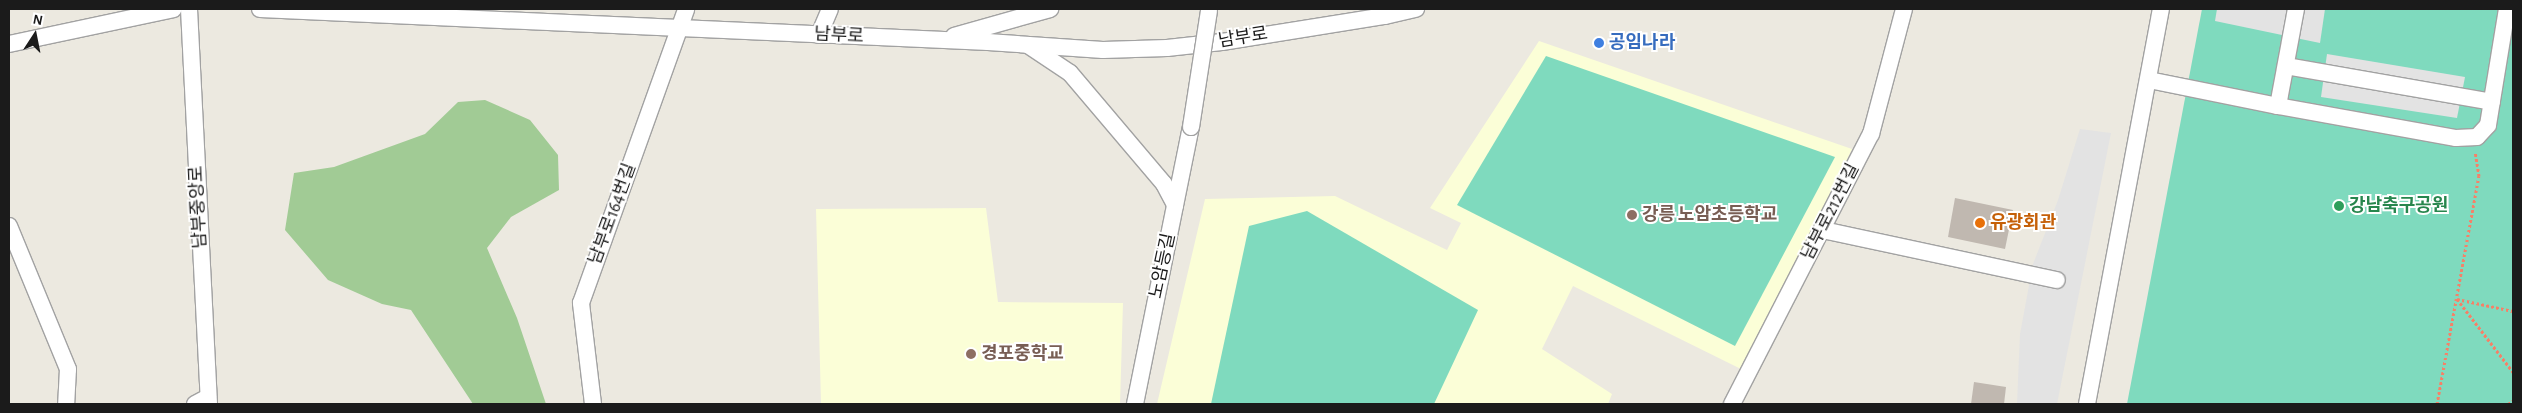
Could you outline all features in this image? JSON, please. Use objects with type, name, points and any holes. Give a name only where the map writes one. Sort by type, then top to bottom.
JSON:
[{"type":"street","points":[[9,44],[173,9]]},
{"type":"street","name":"남부중앙로","points":[[189,9],[204,402]]},
{"type":"street","name":"남부로","points":[[260,9],[939,40],[1103,50],[1167,48],[1222,42],[1385,12],[1416,9]]},
{"type":"street","name":"남부로164번길","points":[[593,404],[581,304],[686,9]]},
{"type":"street","points":[[819,35],[830,9]]},
{"type":"street","points":[[939,40],[1050,9]]},
{"type":"street","name":"남부로212번길","points":[[1732,404],[1871,134],[1904,9]]},
{"type":"street","points":[[2087,404],[2161,9]]},
{"type":"street","points":[[2278,106],[2296,9]]},
{"type":"street","points":[[2149,80],[2278,106],[2456,138],[2477,138],[2488,125],[2507,9]]},
{"type":"street","name":"노암등길","points":[[1134,404],[1191,127],[1209,10]]},
{"type":"street","points":[[1028,45],[1070,73],[1164,184],[1175,205]]},
{"type":"street","points":[[2286,66],[2492,102]]},
{"type":"street","points":[[9,226],[68,369],[66,404]]},
{"type":"street","points":[[1823,230],[2057,280]]},
{"type":"path","points":[[2436,404],[2479,176],[2475,152],[2456,138]]},
{"type":"path","points":[[2456,299],[2513,310]]},
{"type":"path","points":[[2456,299],[2513,372]]},
{"type":"path","points":[[2508,404],[2513,401]]},
{"type":"shaded area","points":[[2217,9],[2325,9],[2320,43],[2215,21]]},
{"type":"shaded area","name":"강릉 노암초등학교","points":[[1539,41],[1852,149],[1743,370],[1573,286],[1542,349],[1612,394],[1608,404],[1157,404],[1205,199],[1335,196],[1447,250],[1461,223],[1430,208]]},
{"type":"shaded area","points":[[2327,54],[2465,77],[2457,118],[2321,97]]},
{"type":"shaded area","points":[[485,100],[530,120],[558,155],[559,190],[511,217],[487,248],[517,318],[546,404],[473,404],[411,310],[382,304],[328,280],[285,230],[294,173],[334,167],[425,134],[458,102]]},
{"type":"shaded area","points":[[2080,129],[2111,133],[2057,404],[2017,404],[2020,334],[2033,264],[2058,200]]},
{"type":"shaded area","name":"경포중학교","points":[[986,208],[998,302],[1123,303],[1120,404],[821,404],[816,209]]},
{"type":"green space","name":"강남축구공원","points":[[2202,9],[2513,9],[2513,404],[2127,404]]},
{"type":"green space","points":[[1546,56],[1835,157],[1735,346],[1457,205]]},
{"type":"green space","points":[[1307,211],[1478,310],[1434,404],[1211,404],[1249,226]]},
{"type":"building","name":"유광회관","points":[[1955,198],[2013,210],[2005,249],[1948,237]]},
{"type":"building","points":[[1974,382],[2006,387],[2004,404],[1971,404]]},
{"type":"place","name":"공임나라","points":[[1599,43]]},
{"type":"place","name":"강남축구공원","points":[[2339,206]]},
{"type":"place","name":"강릉 노암초등학교","points":[[1632,215]]},
{"type":"place","name":"유광회관","points":[[1980,223]]},
{"type":"place","name":"경포중학교","points":[[971,354]]}]
